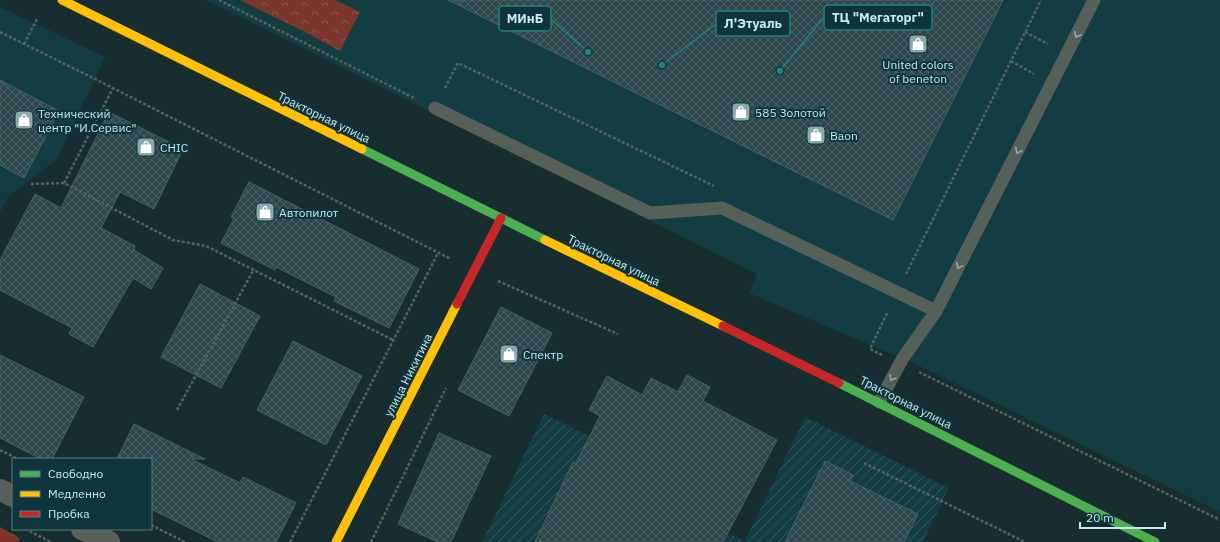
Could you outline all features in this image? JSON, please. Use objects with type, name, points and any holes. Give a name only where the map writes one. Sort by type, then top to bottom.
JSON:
[{"type":"main road","name":"Тракторная улица","points":[[62,0],[501,218],[879,402],[1155,542]]},
{"type":"main road","name":"улица Никитина","points":[[336,542],[501,218]]},
{"type":"street","points":[[0,490],[12,496]]},
{"type":"street","points":[[84,530],[109,542]]},
{"type":"lane","points":[[879,402],[900,363],[936,311],[1094,0]]},
{"type":"lane","points":[[435,108],[650,213],[722,208],[936,311]]},
{"type":"path","points":[[219,0],[435,108],[458,63],[717,188]]},
{"type":"path","points":[[904,278],[1042,0]]},
{"type":"path","points":[[24,44],[37,19]]},
{"type":"path","points":[[0,32],[474,271],[618,334]]},
{"type":"path","points":[[1025,32],[1050,45]]},
{"type":"path","points":[[64,183],[113,88]]},
{"type":"path","points":[[31,184],[64,183],[173,240],[206,246],[393,340]]},
{"type":"path","points":[[290,542],[438,253]]},
{"type":"path","points":[[177,410],[254,269]]},
{"type":"path","points":[[897,292],[870,349],[1220,520]]},
{"type":"path","points":[[371,542],[446,388]]},
{"type":"path","points":[[0,450],[16,458]]},
{"type":"path","points":[[864,463],[1025,542]]},
{"type":"path","points":[[152,526],[185,542]]},
{"type":"path","points":[[27,530],[51,542]]},
{"type":"shaded area","points":[[206,0],[1220,0],[1220,512],[903,358],[749,293],[757,274]]},
{"type":"shaded area","points":[[0,7],[105,57],[57,159],[8,197],[0,212]]},
{"type":"shaded area","points":[[544,414],[654,467],[643,491],[745,541],[805,417],[949,488],[923,542],[482,542]]},
{"type":"green space","points":[[240,0],[335,0],[360,12],[340,51]]},
{"type":"green space","points":[[0,527],[20,538],[18,542],[0,542]]},
{"type":"building","points":[[448,0],[1003,0],[893,220]]},
{"type":"building","points":[[0,80],[59,111],[24,178],[0,165]]},
{"type":"building","points":[[109,112],[183,149],[154,209],[120,192],[101,228],[135,246],[134,250],[163,268],[151,289],[133,278],[93,347],[69,334],[72,328],[0,290],[0,260],[35,194],[61,208]]},
{"type":"building","points":[[249,182],[419,269],[389,328],[334,301],[336,297],[276,267],[275,270],[221,243],[234,219],[231,217]]},
{"type":"building","points":[[200,284],[260,316],[221,388],[161,357]]},
{"type":"building","points":[[501,307],[552,333],[509,416],[458,390]]},
{"type":"building","points":[[293,341],[362,376],[326,445],[257,410]]},
{"type":"building","points":[[0,355],[84,397],[53,458],[39,458],[0,438]]},
{"type":"building","points":[[687,375],[710,387],[703,401],[777,440],[723,542],[535,542],[573,462],[576,463],[600,416],[589,410],[607,376],[642,395],[651,378],[678,392]]},
{"type":"building","points":[[134,424],[205,459],[191,459],[240,483],[243,477],[296,503],[276,542],[218,542],[152,509],[152,458],[117,458]]},
{"type":"building","points":[[439,433],[491,456],[451,542],[438,542],[398,524]]},
{"type":"building","points":[[825,461],[853,475],[850,481],[918,514],[904,542],[785,542]]},
{"type":"traffic: fast","points":[[362,149],[545,240]]},
{"type":"traffic: fast","points":[[839,383],[1155,542]]},
{"type":"traffic: slow","points":[[62,0],[362,149]]},
{"type":"traffic: slow","points":[[545,240],[723,326]]},
{"type":"traffic: slow","points":[[336,542],[457,304]]},
{"type":"traffic: jam","points":[[457,304],[501,218]]},
{"type":"traffic: jam","points":[[723,326],[839,383]]},
{"type":"place","name":"United colors of beneton","points":[[918,44]]},
{"type":"place","name":"МИнБ","points":[[588,52]]},
{"type":"place","name":"Л'Этуаль","points":[[662,65]]},
{"type":"place","name":"ТЦ \"Мегаторг\"","points":[[780,71]]},
{"type":"place","name":"585 Золотой","points":[[741,112]]},
{"type":"place","name":"Технический центр \"И.Сервис\"","points":[[24,120]]},
{"type":"place","name":"Baon","points":[[816,135]]},
{"type":"place","name":"CHIC","points":[[146,147]]},
{"type":"place","name":"Автопилот","points":[[265,212]]},
{"type":"place","name":"Спектр","points":[[509,354]]}]
